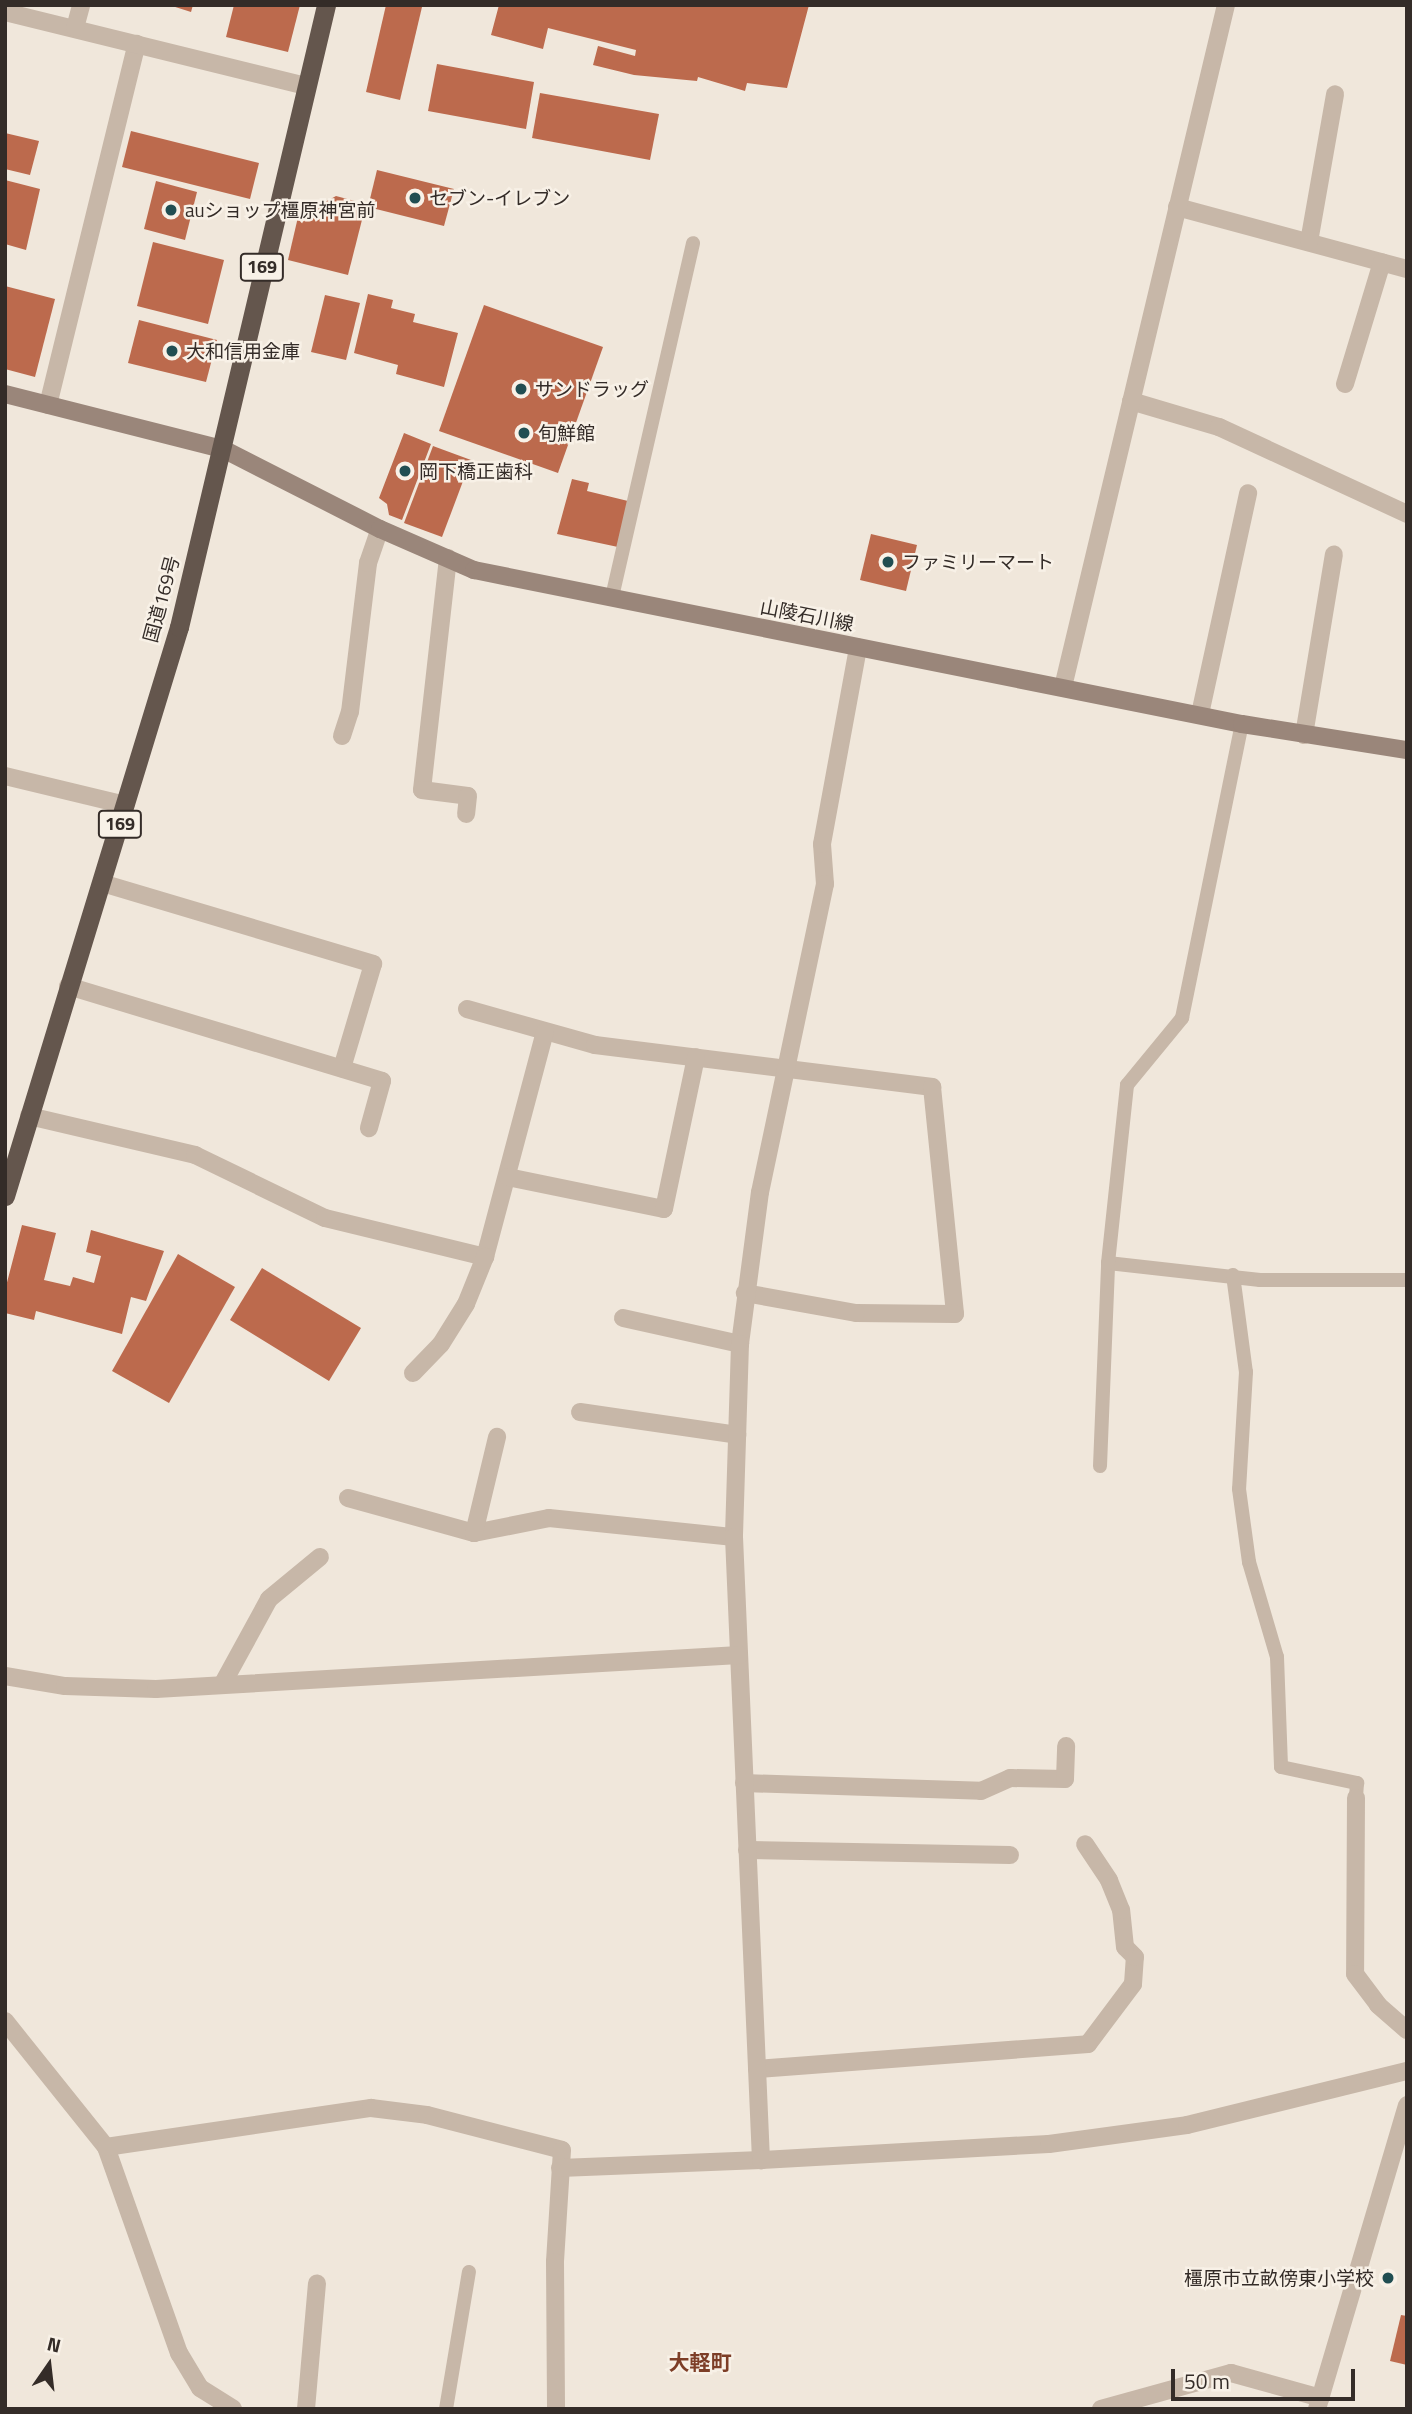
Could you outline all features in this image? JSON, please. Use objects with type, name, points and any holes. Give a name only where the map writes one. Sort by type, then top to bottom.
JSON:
[{"type":"highway","name":"国道169号","points":[[5,1194],[179,627],[223,449],[228,409],[326,5]]},
{"type":"main road","name":"山陵石川線","points":[[5,394],[223,449],[380,529],[474,570],[1242,724],[1407,750]]},
{"type":"street","points":[[75,28],[81,5]]},
{"type":"street","points":[[1063,687],[1226,5]]},
{"type":"street","points":[[5,12],[307,86]]},
{"type":"street","points":[[48,405],[137,44]]},
{"type":"street","points":[[1309,242],[1335,94]]},
{"type":"street","points":[[1177,207],[1407,269]]},
{"type":"street","points":[[1345,384],[1382,262]]},
{"type":"street","points":[[1131,401],[1219,427],[1407,514]]},
{"type":"street","points":[[1200,714],[1248,493]]},
{"type":"street","points":[[342,736],[350,712],[368,563],[380,529]]},
{"type":"street","points":[[1304,735],[1334,554]]},
{"type":"street","points":[[448,558],[422,790],[468,796],[466,814]]},
{"type":"street","points":[[761,2160],[734,1537],[740,1344],[760,1192],[788,1072],[825,884],[822,844],[858,647]]},
{"type":"street","points":[[5,776],[126,805]]},
{"type":"street","points":[[102,883],[373,964],[342,1068]]},
{"type":"street","points":[[68,986],[382,1081],[369,1128]]},
{"type":"street","points":[[467,1009],[595,1045],[696,1057],[788,1072],[932,1087],[955,1314],[856,1313],[745,1293]]},
{"type":"street","points":[[413,1374],[441,1344],[466,1304],[485,1257],[545,1032]]},
{"type":"street","points":[[508,1177],[664,1209],[696,1057]]},
{"type":"street","points":[[29,1116],[195,1155],[325,1218],[485,1257]]},
{"type":"street","points":[[623,1318],[740,1344]]},
{"type":"street","points":[[580,1412],[737,1435]]},
{"type":"street","points":[[474,1533],[498,1437]]},
{"type":"street","points":[[348,1497],[474,1533],[549,1518],[734,1537]]},
{"type":"street","points":[[222,1685],[269,1599],[320,1557]]},
{"type":"street","points":[[5,1676],[111,1688],[222,1685],[739,1655]]},
{"type":"street","points":[[744,1783],[981,1791],[1010,1778],[1065,1779],[1066,1746]]},
{"type":"street","points":[[1356,1798],[1355,1974],[1378,2006],[1407,2030]]},
{"type":"street","points":[[757,2069],[1088,2044],[1133,1984],[1135,1957],[1125,1947],[1121,1910],[1109,1880],[1085,1844]]},
{"type":"street","points":[[747,1850],[1010,1855]]},
{"type":"street","points":[[5,2021],[106,2147],[179,2353],[200,2388],[233,2409]]},
{"type":"street","points":[[560,2168],[1049,2144],[1173,2127],[1407,2071]]},
{"type":"street","points":[[1101,2409],[1231,2373],[1319,2403],[1407,2105]]},
{"type":"street","points":[[106,2147],[371,2108],[427,2115],[562,2150],[556,2409]]},
{"type":"street","points":[[306,2409],[317,2283]]},
{"type":"lane","points":[[612,597],[693,243]]},
{"type":"lane","points":[[1100,1466],[1108,1264],[1127,1085],[1182,1018],[1242,724]]},
{"type":"lane","points":[[1108,1264],[1233,1275],[1260,1280],[1407,1280]]},
{"type":"lane","points":[[1233,1275],[1247,1372],[1239,1489],[1249,1562],[1277,1657],[1281,1767],[1357,1783],[1356,1798]]},
{"type":"lane","points":[[446,2409],[468,2272]]},
{"type":"building","points":[[169,5],[193,5],[191,12]]},
{"type":"building","points":[[234,5],[300,5],[288,52],[226,37]]},
{"type":"building","points":[[386,5],[422,7],[400,100],[366,92]]},
{"type":"building","points":[[499,5],[809,5],[787,88],[747,83],[745,91],[698,77],[697,81],[634,75],[593,65],[598,46],[635,56],[636,50],[548,28],[543,49],[491,35]]},
{"type":"building","points":[[437,64],[534,82],[526,129],[428,111]]},
{"type":"building","points":[[540,93],[659,114],[650,160],[532,138]]},
{"type":"building","points":[[131,131],[259,163],[250,199],[122,167]]},
{"type":"building","points":[[5,133],[39,141],[30,175],[5,169]]},
{"type":"building","points":[[377,170],[454,189],[444,226],[368,207]]},
{"type":"building","points":[[5,180],[40,189],[26,250],[5,244]]},
{"type":"building","name":"auショップ橿原神宮前","points":[[156,181],[197,192],[185,240],[144,229]]},
{"type":"building","points":[[336,196],[366,204],[348,275],[288,260],[298,217]]},
{"type":"building","points":[[153,242],[224,260],[208,324],[137,306]]},
{"type":"building","points":[[5,286],[55,299],[35,377],[5,369]]},
{"type":"building","points":[[368,294],[393,300],[391,308],[415,314],[413,322],[458,333],[444,387],[396,374],[398,365],[354,353]]},
{"type":"building","points":[[325,295],[360,303],[346,360],[311,352]]},
{"type":"building","name":"サンドラッグ","points":[[484,305],[603,347],[558,473],[439,431]]},
{"type":"building","name":"大和信用金庫","points":[[139,320],[217,340],[206,382],[128,363]]},
{"type":"building","name":"岡下橋正歯科","points":[[404,433],[431,444],[402,520],[389,515],[387,504],[379,498]]},
{"type":"building","points":[[433,446],[471,460],[442,537],[404,523]]},
{"type":"building","points":[[572,479],[589,483],[587,491],[628,501],[618,547],[557,534]]},
{"type":"building","name":"ファミリーマート","points":[[871,534],[917,545],[906,591],[860,580]]},
{"type":"building","points":[[22,1225],[56,1233],[44,1280],[70,1286],[73,1277],[94,1283],[101,1256],[86,1252],[91,1230],[164,1251],[146,1301],[131,1297],[122,1334],[36,1311],[34,1320],[5,1313],[5,1290]]},
{"type":"building","points":[[178,1254],[235,1287],[169,1403],[112,1371]]},
{"type":"building","points":[[262,1268],[361,1328],[329,1381],[230,1320]]},
{"type":"building","points":[[1401,2315],[1407,2316],[1407,2365],[1390,2361]]},
{"type":"place","name":"セブン-イレブン","points":[[415,198]]},
{"type":"place","name":"auショップ橿原神宮前","points":[[171,210]]},
{"type":"place","name":"大和信用金庫","points":[[172,351]]},
{"type":"place","name":"サンドラッグ","points":[[521,389]]},
{"type":"place","name":"旬鮮館","points":[[524,433]]},
{"type":"place","name":"岡下橋正歯科","points":[[405,471]]},
{"type":"place","name":"ファミリーマート","points":[[888,562]]},
{"type":"place","name":"橿原市立畝傍東小学校","points":[[1388,2278]]},
{"type":"district","name":"大軽町","points":[[700,2362]]}]
